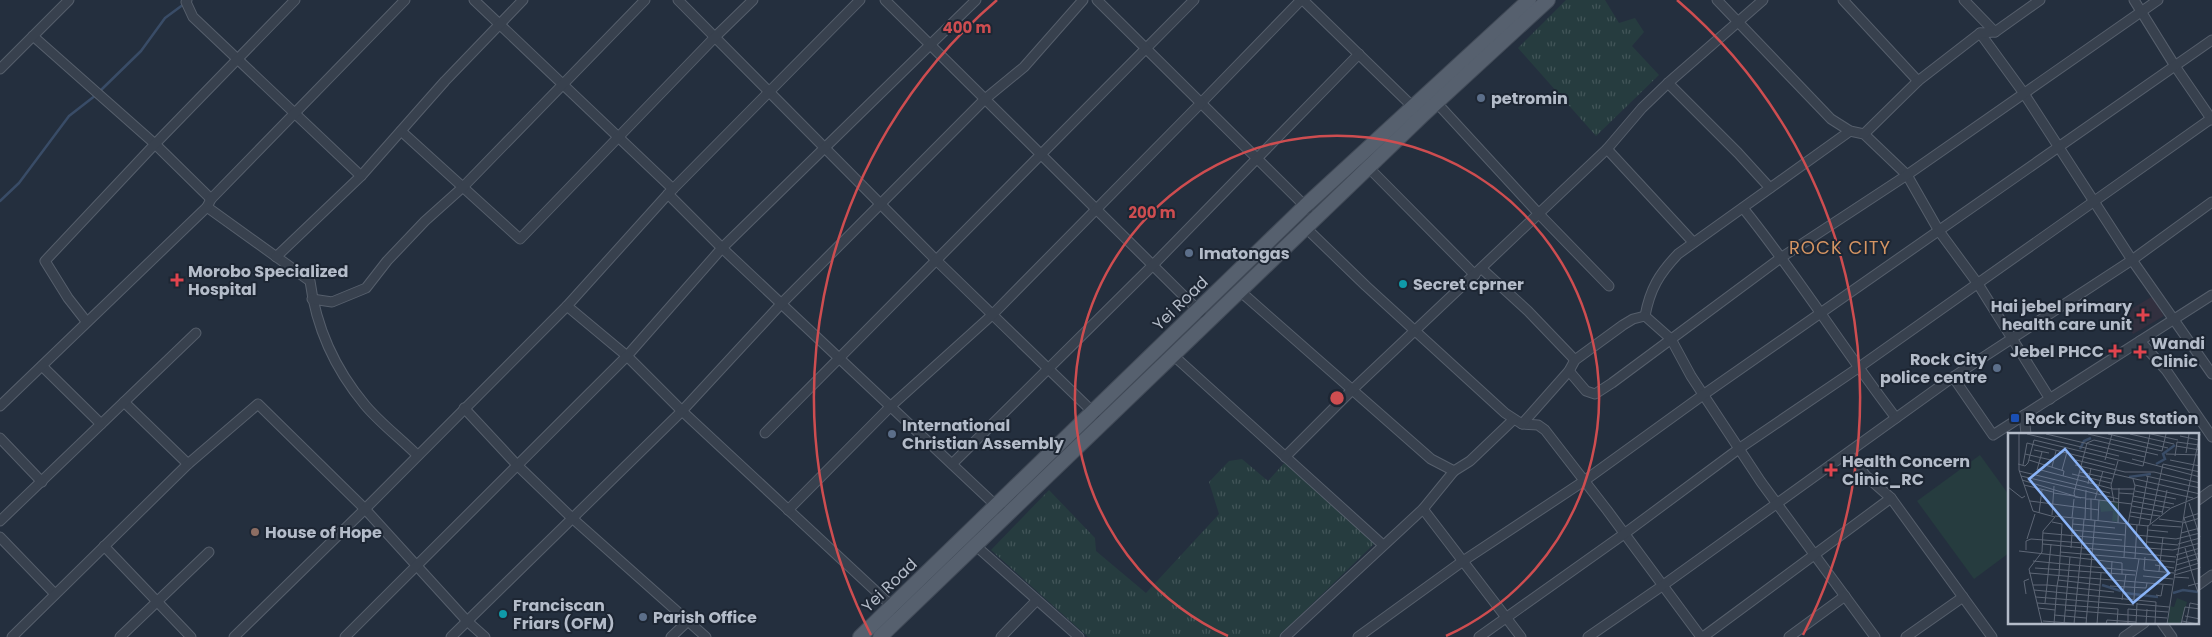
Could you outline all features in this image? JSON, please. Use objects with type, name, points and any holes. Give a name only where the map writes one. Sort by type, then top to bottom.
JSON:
[{"type":"main road","name":"Yei Road","points":[[880,637],[897,611],[996,505],[1305,206],[1529,0]]},
{"type":"main road","name":"Yei Road","points":[[860,637],[897,611],[976,546],[1436,102],[1548,0]]},
{"type":"street","points":[[0,69],[69,0]]},
{"type":"street","points":[[187,0],[186,2],[193,17],[361,176]]},
{"type":"street","points":[[86,321],[68,298],[45,260],[295,0]]},
{"type":"street","points":[[0,406],[86,321],[170,245],[405,0]]},
{"type":"street","points":[[474,0],[618,138],[722,248],[1007,516]]},
{"type":"street","points":[[276,257],[361,176],[523,0]]},
{"type":"street","points":[[312,299],[332,302],[366,288],[399,248],[462,187],[645,0]]},
{"type":"street","points":[[678,0],[716,36],[936,260],[1104,423]]},
{"type":"street","points":[[401,131],[520,239],[753,0]]},
{"type":"street","points":[[234,637],[365,509],[567,306],[670,192],[860,0]]},
{"type":"street","points":[[885,0],[1210,322]]},
{"type":"street","points":[[345,637],[627,356],[722,248],[976,0]]},
{"type":"street","points":[[451,637],[682,411],[781,304],[984,99],[1024,67],[1083,0]]},
{"type":"street","points":[[1097,0],[1317,217]]},
{"type":"street","points":[[766,433],[838,357],[1194,0]]},
{"type":"street","points":[[788,510],[890,406],[992,314],[1302,0],[1412,106]]},
{"type":"street","points":[[1717,0],[1831,119],[1850,131],[1864,134],[1907,175],[1939,231],[1978,284],[2050,398]]},
{"type":"street","points":[[1285,457],[1352,390],[1607,149],[1642,108],[1668,83],[1739,23],[1763,0]]},
{"type":"street","points":[[1843,0],[1918,81]]},
{"type":"street","points":[[1964,0],[1994,32]]},
{"type":"street","points":[[1864,134],[1918,81],[1980,34],[1994,32],[2040,0]]},
{"type":"street","points":[[1479,637],[1624,534],[1740,448],[1858,368],[2212,119],[2175,66],[2143,11],[2134,0]]},
{"type":"street","points":[[1569,371],[1586,392],[1595,394],[1782,257],[1907,175],[2023,92],[2158,0]]},
{"type":"street","points":[[1980,34],[2023,92],[2132,260],[2212,374]]},
{"type":"street","points":[[34,36],[155,144],[209,203],[276,257],[310,281],[312,299],[329,352],[336,365],[365,405],[417,455]]},
{"type":"street","points":[[1358,637],[1463,561],[1584,481],[1702,395],[2212,40]]},
{"type":"street","points":[[952,464],[1152,266],[1359,54]]},
{"type":"street","points":[[1668,83],[1770,188]]},
{"type":"street","points":[[1436,102],[1538,214],[1609,286]]},
{"type":"street","points":[[1645,316],[1648,296],[1657,279],[1667,266],[1693,242],[1850,131]]},
{"type":"street","points":[[1607,149],[1693,242]]},
{"type":"street","points":[[1368,168],[1475,275]]},
{"type":"street","points":[[1588,637],[1953,378],[2132,260],[2212,202]]},
{"type":"street","points":[[1743,208],[1782,257],[1858,368],[1896,418]]},
{"type":"street","points":[[1306,228],[1415,332],[1513,420],[1522,424],[1538,425],[1545,430],[1702,637],[1891,498]]},
{"type":"street","points":[[1482,268],[1528,311],[1575,360]]},
{"type":"street","points":[[1241,292],[1431,459],[1454,471]]},
{"type":"street","points":[[1953,378],[1993,435],[2212,294]]},
{"type":"street","points":[[567,306],[627,356],[682,411],[897,611]]},
{"type":"street","points":[[1645,316],[1671,339],[1702,395],[1814,556],[1875,637]]},
{"type":"street","points":[[1522,424],[1569,371],[1575,360],[1632,319],[1645,316]]},
{"type":"street","points":[[0,521],[196,333]]},
{"type":"street","points":[[2140,341],[2166,370],[2212,437]]},
{"type":"street","points":[[1174,356],[1383,546]]},
{"type":"street","points":[[42,366],[101,424]]},
{"type":"street","points":[[124,402],[188,464]]},
{"type":"street","points":[[12,637],[188,464],[258,404],[365,509],[467,621],[485,637]]},
{"type":"street","points":[[464,408],[518,466],[572,518],[706,637]]},
{"type":"street","points":[[2024,415],[2026,433]]},
{"type":"street","points":[[1285,637],[1423,509],[1454,471],[1470,461],[1513,420]]},
{"type":"street","points":[[0,438],[42,482]]},
{"type":"street","points":[[1848,453],[1866,476],[1891,498],[1992,637]]},
{"type":"street","points":[[2200,499],[2212,490]]},
{"type":"street","points":[[1423,509],[1521,637]]},
{"type":"street","points":[[0,537],[55,594]]},
{"type":"street","points":[[104,546],[191,637]]},
{"type":"street","points":[[976,546],[1079,637]]},
{"type":"street","points":[[120,637],[209,552]]},
{"type":"street","points":[[2200,584],[2212,575]]},
{"type":"street","points":[[1789,637],[1845,596]]},
{"type":"street","points":[[1906,637],[1962,597]]},
{"type":"street","points":[[1001,637],[1036,601]]},
{"type":"street","points":[[671,637],[689,620]]},
{"type":"street","points":[[2124,637],[2143,624]]},
{"type":"street","points":[[2163,624],[2172,637]]},
{"type":"shaded area","name":"Hai jebel primary health care unit","points":[[2153,296],[2164,316],[2133,334],[2121,315]]},
{"type":"green space","points":[[1566,0],[1605,0],[1619,23],[1635,18],[1644,32],[1632,46],[1659,75],[1596,136],[1518,48]]},
{"type":"green space","points":[[1980,455],[2008,494],[2008,554],[1974,579],[1917,501]]},
{"type":"green space","points":[[1242,459],[1268,481],[1285,462],[1375,543],[1278,637],[1088,637],[991,550],[1049,490],[1095,538],[1096,551],[1146,593],[1219,514],[1209,482],[1229,461]]},
{"type":"waterway","points":[[100,91],[141,51],[165,18],[184,4]]},
{"type":"waterway","points":[[0,201],[19,183],[69,116],[96,95]]},
{"type":"place","name":"petromin","points":[[1481,98]]},
{"type":"place","name":"Imatongas","points":[[1189,253]]},
{"type":"place","name":"Morobo Specialized Hospital","points":[[177,280]]},
{"type":"place","name":"Secret cprner","points":[[1403,284]]},
{"type":"place","name":"Hai jebel primary health care unit","points":[[2143,315]]},
{"type":"place","name":"Jebel PHCC","points":[[2115,351]]},
{"type":"place","name":"Wandi Clinic","points":[[2140,352]]},
{"type":"place","name":"Rock City police centre","points":[[1997,368]]},
{"type":"place","name":"Rock City Bus Station","points":[[2015,418]]},
{"type":"place","name":"International Christian Assembly","points":[[892,434]]},
{"type":"place","name":"Health Concern Clinic_RC","points":[[1831,470]]},
{"type":"place","name":"House of Hope","points":[[255,532]]},
{"type":"place","name":"Franciscan Friars (OFM)","points":[[503,614]]},
{"type":"place","name":"Parish Office","points":[[643,617]]},
{"type":"district","name":"ROCK CITY","points":[[1840,248]]}]
